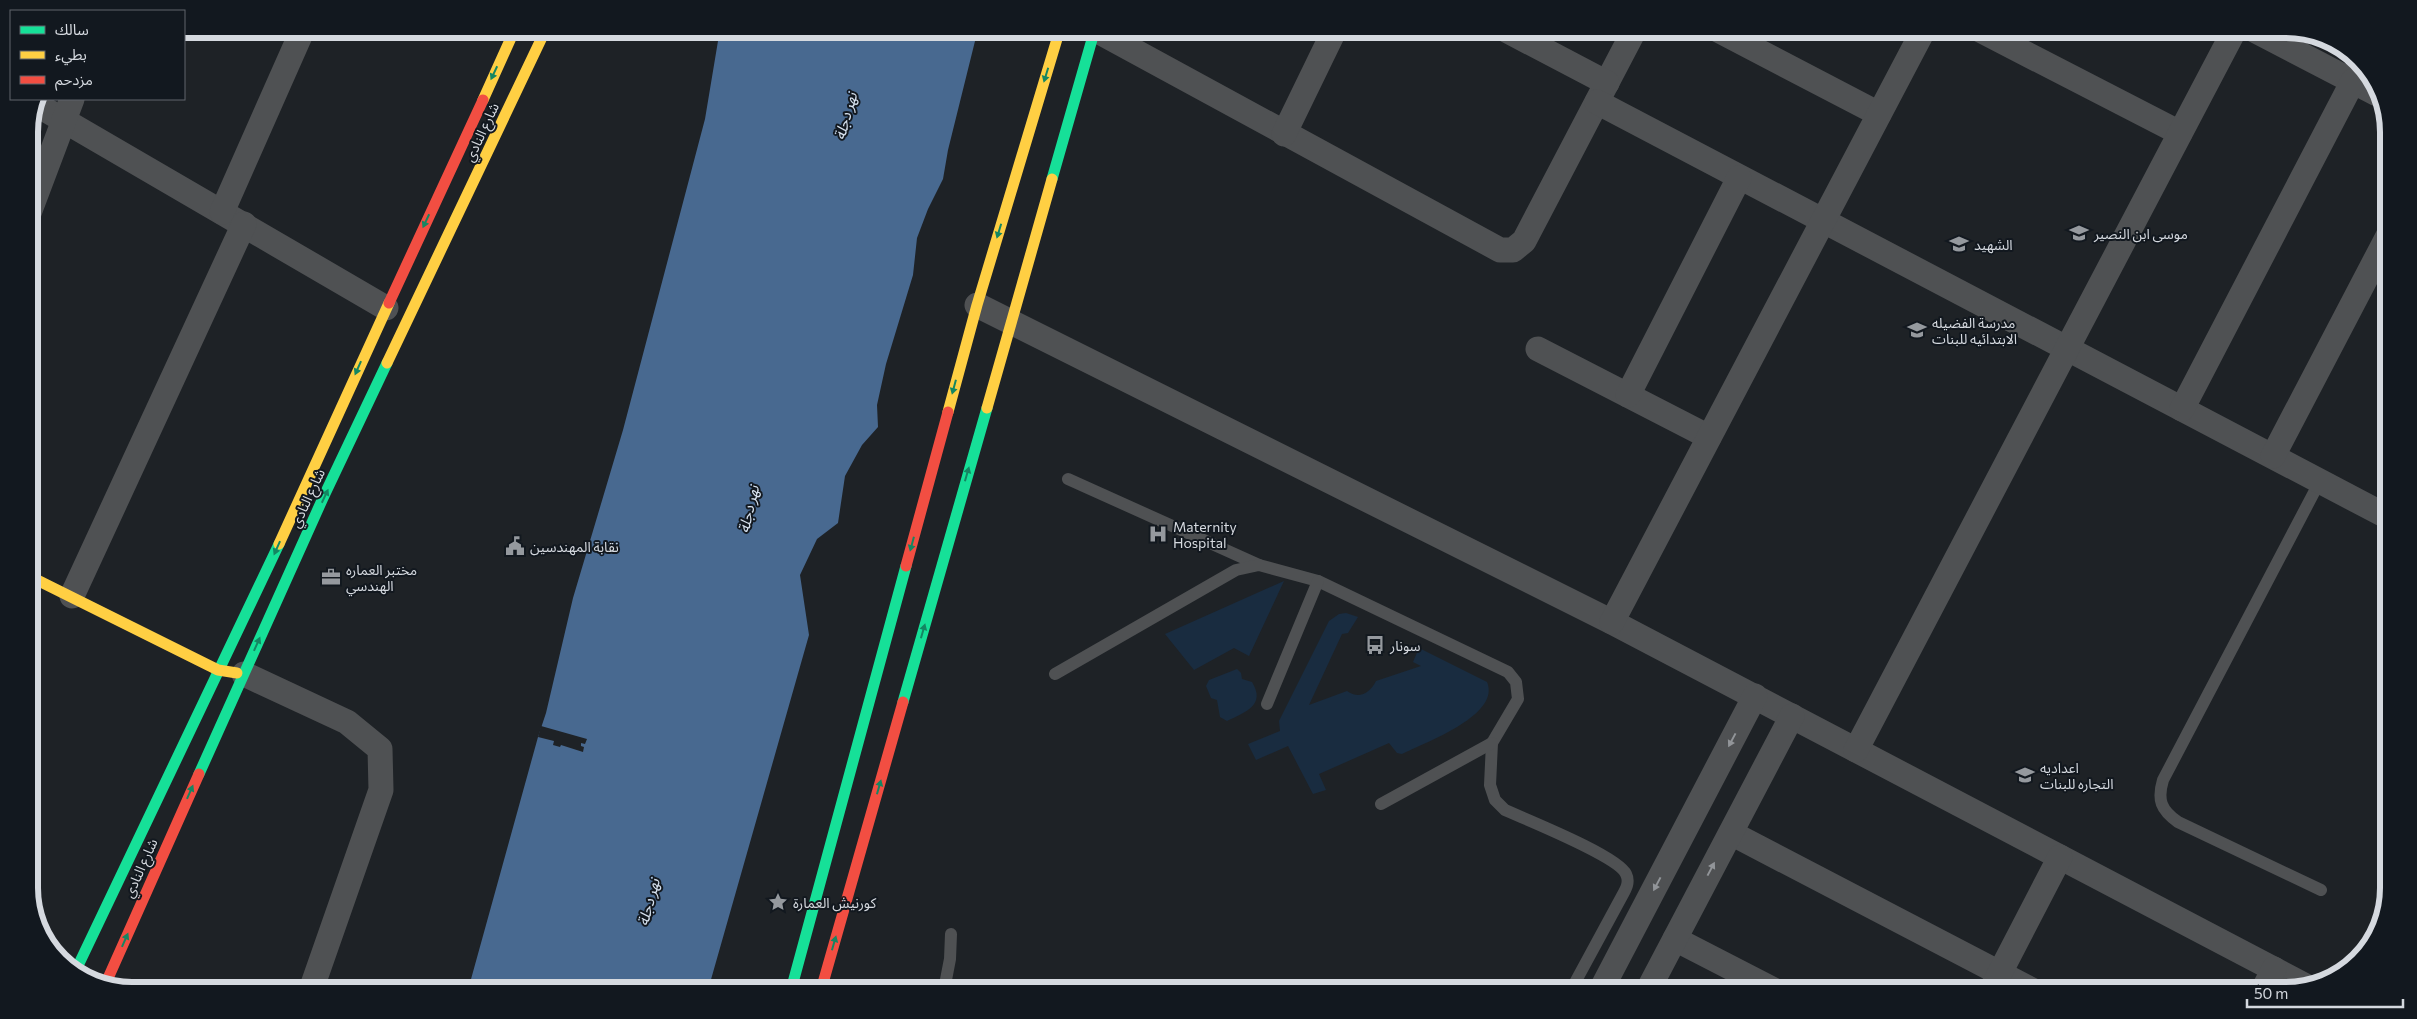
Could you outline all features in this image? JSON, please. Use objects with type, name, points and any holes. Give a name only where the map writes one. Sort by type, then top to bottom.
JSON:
[{"type":"street","points":[[222,212],[299,38]]},
{"type":"street","name":"شارع النادي","points":[[78,965],[218,670],[234,642],[511,38]]},
{"type":"street","name":"شارع النادي","points":[[108,978],[323,498],[542,38]]},
{"type":"street","points":[[793,982],[977,305],[1057,38]]},
{"type":"street","points":[[823,982],[1092,38]]},
{"type":"street","points":[[1111,38],[1284,134],[1500,250],[1513,250],[1524,241],[1630,38]]},
{"type":"street","points":[[1284,134],[1331,38]]},
{"type":"street","points":[[1518,38],[1739,178],[1823,220],[2380,513]]},
{"type":"street","points":[[1733,38],[1879,114]]},
{"type":"street","points":[[1612,622],[1917,38]]},
{"type":"street","points":[[1995,38],[2180,133]]},
{"type":"street","points":[[1856,750],[2230,38]]},
{"type":"street","points":[[2269,38],[2370,90]]},
{"type":"street","points":[[2182,409],[2353,81]]},
{"type":"street","points":[[42,104],[67,109],[222,212],[386,308]]},
{"type":"street","points":[[38,188],[67,109]]},
{"type":"street","points":[[1628,395],[1739,178]]},
{"type":"street","points":[[72,596],[244,224]]},
{"type":"street","points":[[2273,456],[2379,253]]},
{"type":"street","points":[[977,305],[1011,320],[1612,622],[2060,857],[2269,980],[2286,982]]},
{"type":"street","points":[[1538,349],[1709,437]]},
{"type":"street","points":[[38,580],[218,670],[244,674],[347,722],[380,749],[381,790],[314,982]]},
{"type":"street","points":[[1605,982],[1755,696]]},
{"type":"street","points":[[1652,982],[1792,716]]},
{"type":"street","points":[[1731,832],[1996,982],[2060,857]]},
{"type":"street","points":[[1675,939],[1758,982]]},
{"type":"lane","points":[[1068,479],[1259,565],[1318,582],[1508,672],[1516,682],[1518,699],[1492,743],[1490,785],[1495,800],[1505,810],[1601,854],[1621,867],[1627,875],[1628,884],[1575,982]]},
{"type":"lane","points":[[2320,481],[2163,780],[2159,793],[2160,804],[2178,822],[2321,890]]},
{"type":"lane","points":[[1055,674],[1236,570],[1259,565]]},
{"type":"lane","points":[[1267,704],[1318,582]]},
{"type":"lane","points":[[1381,804],[1492,743]]},
{"type":"lane","points":[[946,982],[952,934]]},
{"type":"shaded area","points":[[1284,581],[1249,656],[1234,648],[1194,670],[1165,634]]},
{"type":"shaded area","points":[[1346,613],[1358,617],[1348,633],[1342,634],[1309,705],[1347,691],[1356,695],[1364,694],[1371,689],[1376,681],[1421,666],[1413,662],[1419,648],[1487,682],[1488,694],[1483,705],[1473,716],[1443,735],[1402,754],[1397,753],[1389,743],[1319,774],[1326,790],[1313,794],[1288,746],[1256,760],[1248,744],[1280,731],[1279,721],[1329,621],[1339,614]]},
{"type":"shaded area","points":[[1237,669],[1241,673],[1242,679],[1252,682],[1257,697],[1252,707],[1247,711],[1227,721],[1220,717],[1217,700],[1211,698],[1206,686],[1209,680]]},
{"type":"water","name":"نهر دجلة","points":[[718,38],[976,38],[948,150],[943,179],[928,209],[917,238],[913,275],[886,364],[877,405],[878,427],[862,445],[845,476],[838,523],[817,539],[800,575],[809,635],[710,982],[470,982],[546,713],[573,598],[623,430],[705,119]]},
{"type":"pier","points":[[541,726],[587,739],[585,744],[581,743],[581,746],[584,747],[583,752],[561,745],[560,747],[553,745],[554,741],[538,737]]},
{"type":"traffic: fast","points":[[1052,179],[1092,38]]},
{"type":"traffic: fast","points":[[199,774],[323,498],[387,363]]},
{"type":"traffic: fast","points":[[903,702],[987,408]]},
{"type":"traffic: fast","points":[[78,965],[279,544]]},
{"type":"traffic: fast","points":[[793,982],[906,566]]},
{"type":"traffic: slow","points":[[483,100],[511,38]]},
{"type":"traffic: slow","points":[[387,363],[542,38]]},
{"type":"traffic: slow","points":[[948,412],[977,305],[1057,38]]},
{"type":"traffic: slow","points":[[987,408],[1052,179]]},
{"type":"traffic: slow","points":[[279,544],[389,303]]},
{"type":"traffic: slow","points":[[38,580],[218,670],[237,673]]},
{"type":"traffic: jam","points":[[389,303],[483,100]]},
{"type":"traffic: jam","points":[[906,566],[948,412]]},
{"type":"traffic: jam","points":[[823,982],[903,702]]},
{"type":"traffic: jam","points":[[108,978],[199,774]]},
{"type":"place","name":"موسى ابن النصير","points":[[2079,233]]},
{"type":"place","name":"الشهيد","points":[[1959,244]]},
{"type":"place","name":"مدرسة الفضيله الابتدائيه للبنات","points":[[1917,330]]},
{"type":"place","name":"Maternity Hospital","points":[[1158,534]]},
{"type":"place","name":"نقابة المهندسين","points":[[515,546]]},
{"type":"place","name":"مختبر العماره الهندسي","points":[[331,577]]},
{"type":"place","name":"سونار","points":[[1375,645]]},
{"type":"place","name":"اعداديه التجاره للبنات","points":[[2025,775]]},
{"type":"place","name":"كورنيش العمارة","points":[[778,902]]}]
